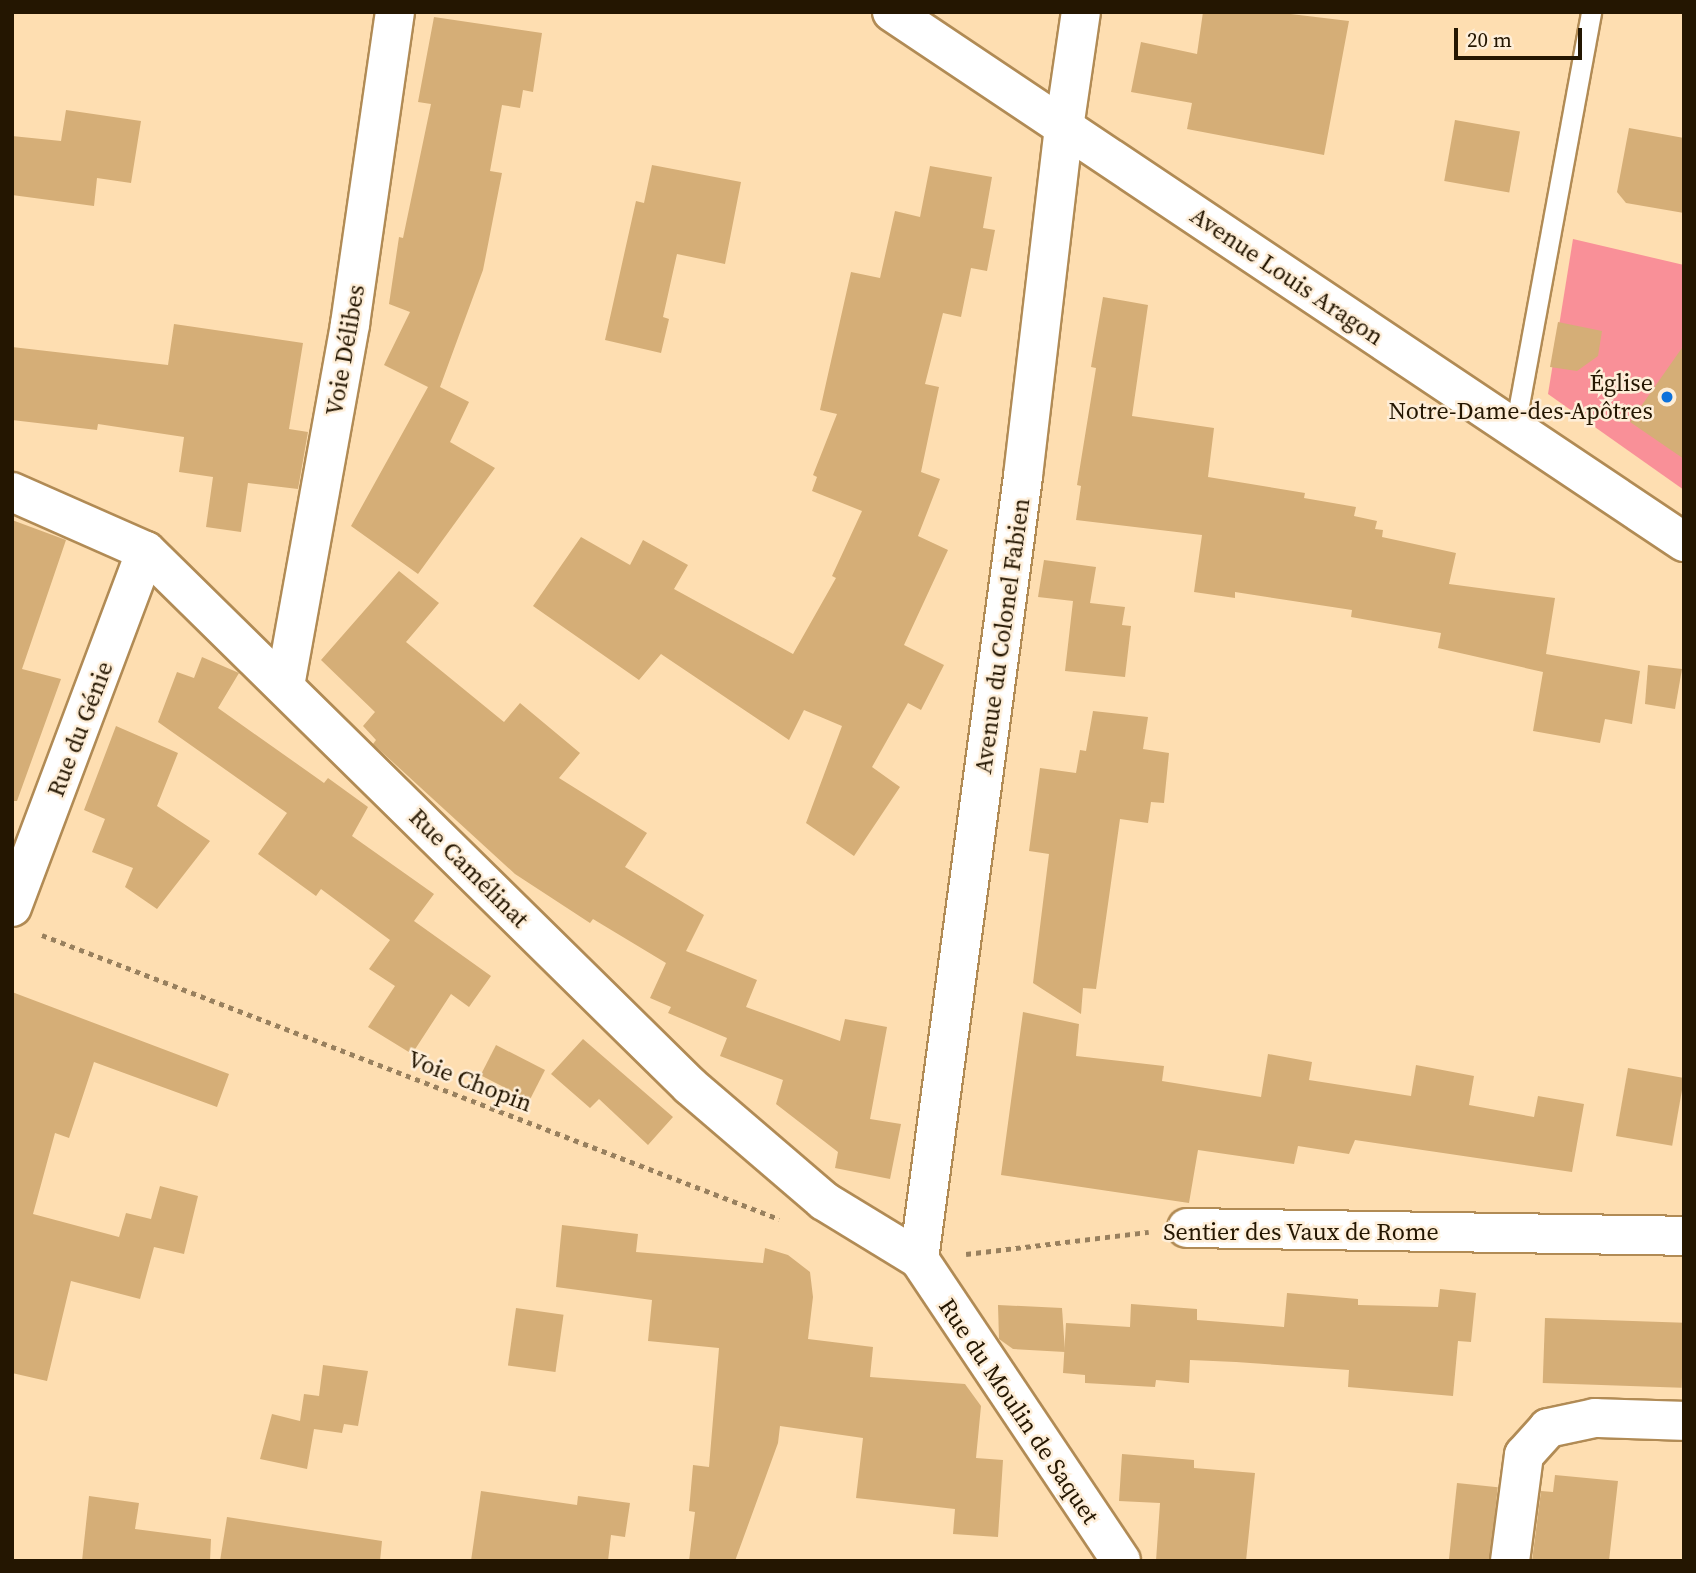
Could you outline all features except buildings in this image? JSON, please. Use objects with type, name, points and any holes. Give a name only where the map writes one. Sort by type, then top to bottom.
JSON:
[{"type":"street","name":"Voie Délibes","points":[[285,686],[350,324],[395,12]]},
{"type":"street","name":"Avenue Louis Aragon","points":[[892,12],[1684,542]]},
{"type":"street","name":"Avenue du Colonel Fabien","points":[[919,1259],[1023,477],[1063,128],[1082,12]]},
{"type":"street","name":"Rue Camélinat","points":[[12,492],[146,551],[690,1086],[824,1201],[919,1259]]},
{"type":"street","name":"Rue du Génie","points":[[25,920],[146,551]]},
{"type":"street","name":"Sentier des Vaux de Rome","points":[[1187,1228],[1684,1236]]},
{"type":"street","name":"Rue du Moulin de Saquet","points":[[919,1259],[1121,1561]]},
{"type":"street","points":[[1510,1561],[1524,1455],[1548,1428],[1595,1418],[1684,1422]]},
{"type":"lane","points":[[1515,427],[1591,12]]},
{"type":"path","name":"Voie Chopin","points":[[25,920],[787,1222]]},
{"type":"path","name":"Sentier des Vaux de Rome","points":[[919,1259],[1187,1228]]},
{"type":"shaded area","points":[[1573,239],[1684,265],[1684,490],[1548,394]]},
{"type":"place","name":"Église Notre-Dame-des-Apôtres","points":[[1667,397]]}]
